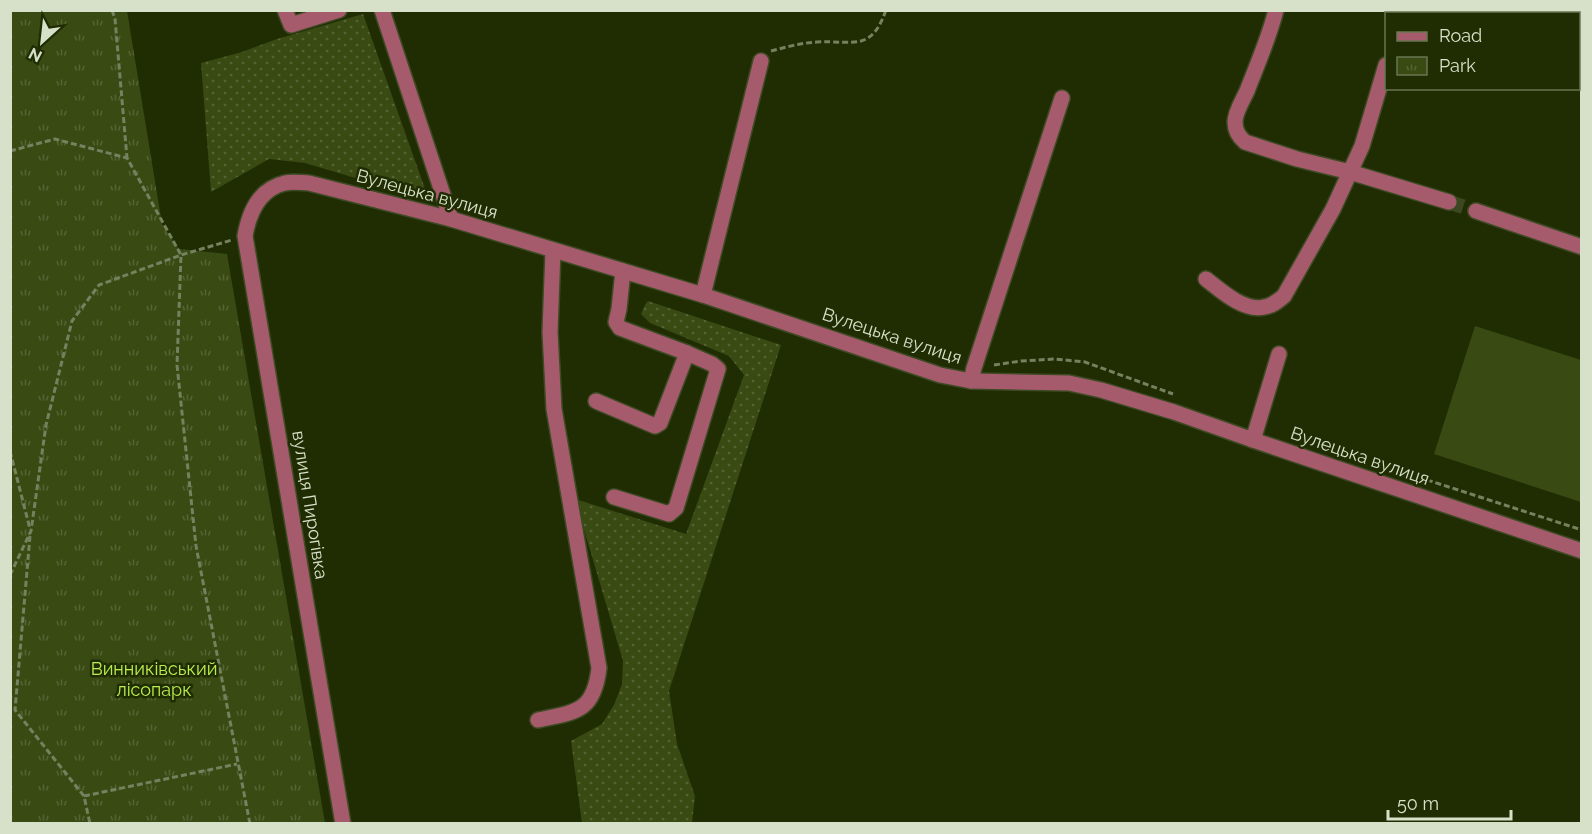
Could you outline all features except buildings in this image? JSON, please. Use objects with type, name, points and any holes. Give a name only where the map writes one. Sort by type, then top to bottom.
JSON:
[{"type":"street","points":[[285,10],[291,25],[339,10]]},
{"type":"street","points":[[382,10],[451,219]]},
{"type":"street","points":[[1276,10],[1254,74],[1236,114],[1236,130],[1239,137],[1252,145],[1449,202]]},
{"type":"street","points":[[703,295],[762,57]]},
{"type":"street","points":[[1206,279],[1230,297],[1252,308],[1262,308],[1273,304],[1284,296],[1333,209],[1362,146],[1385,68]]},
{"type":"street","points":[[972,374],[1062,98]]},
{"type":"street","name":"Вулецька вулиця","points":[[261,196],[286,182],[309,183],[451,219],[703,295],[940,375],[972,374],[1069,383],[1101,390],[1174,412],[1581,551]]},
{"type":"street","name":"вулиця Пирогівка","points":[[261,196],[252,209],[245,236],[343,824]]},
{"type":"street","points":[[1476,212],[1581,247]]},
{"type":"street","points":[[538,720],[568,714],[589,702],[599,668],[554,409],[550,332],[553,250]]},
{"type":"street","points":[[614,497],[669,514],[676,508],[718,369],[687,353],[620,328],[616,322],[623,271]]},
{"type":"street","points":[[596,401],[655,426],[660,423],[687,353]]},
{"type":"street","points":[[1253,440],[1279,354]]},
{"type":"path","points":[[112,10],[115,19],[127,158],[181,255],[177,365],[196,546],[250,824]]},
{"type":"path","points":[[762,57],[792,45],[817,42],[856,43],[867,40],[876,32],[886,10]]},
{"type":"path","points":[[10,151],[55,139],[127,158]]},
{"type":"path","points":[[90,824],[84,796],[15,710],[31,531],[46,425],[72,321],[99,285],[181,255],[245,236]]},
{"type":"path","points":[[972,374],[1022,361],[1055,359],[1085,362],[1182,397]]},
{"type":"path","points":[[10,451],[31,531],[10,575]]},
{"type":"path","points":[[1380,465],[1581,530]]},
{"type":"path","points":[[84,796],[238,764]]},
{"type":"green space","name":"Винниківський лісопарк","points":[[10,11],[127,11],[162,224],[179,249],[227,254],[325,823],[11,823]]},
{"type":"green space","points":[[363,14],[429,200],[305,163],[269,159],[211,192],[201,63]]},
{"type":"green space","points":[[648,301],[781,345],[669,691],[677,744],[695,796],[692,823],[582,823],[571,741],[602,724],[614,705],[622,684],[623,661],[575,499],[686,534],[744,375],[729,356],[650,323],[641,314]]},
{"type":"green space","points":[[1475,326],[1581,360],[1581,502],[1434,454]]},
{"type":"tunnel","points":[[1449,202],[1476,211]]}]
